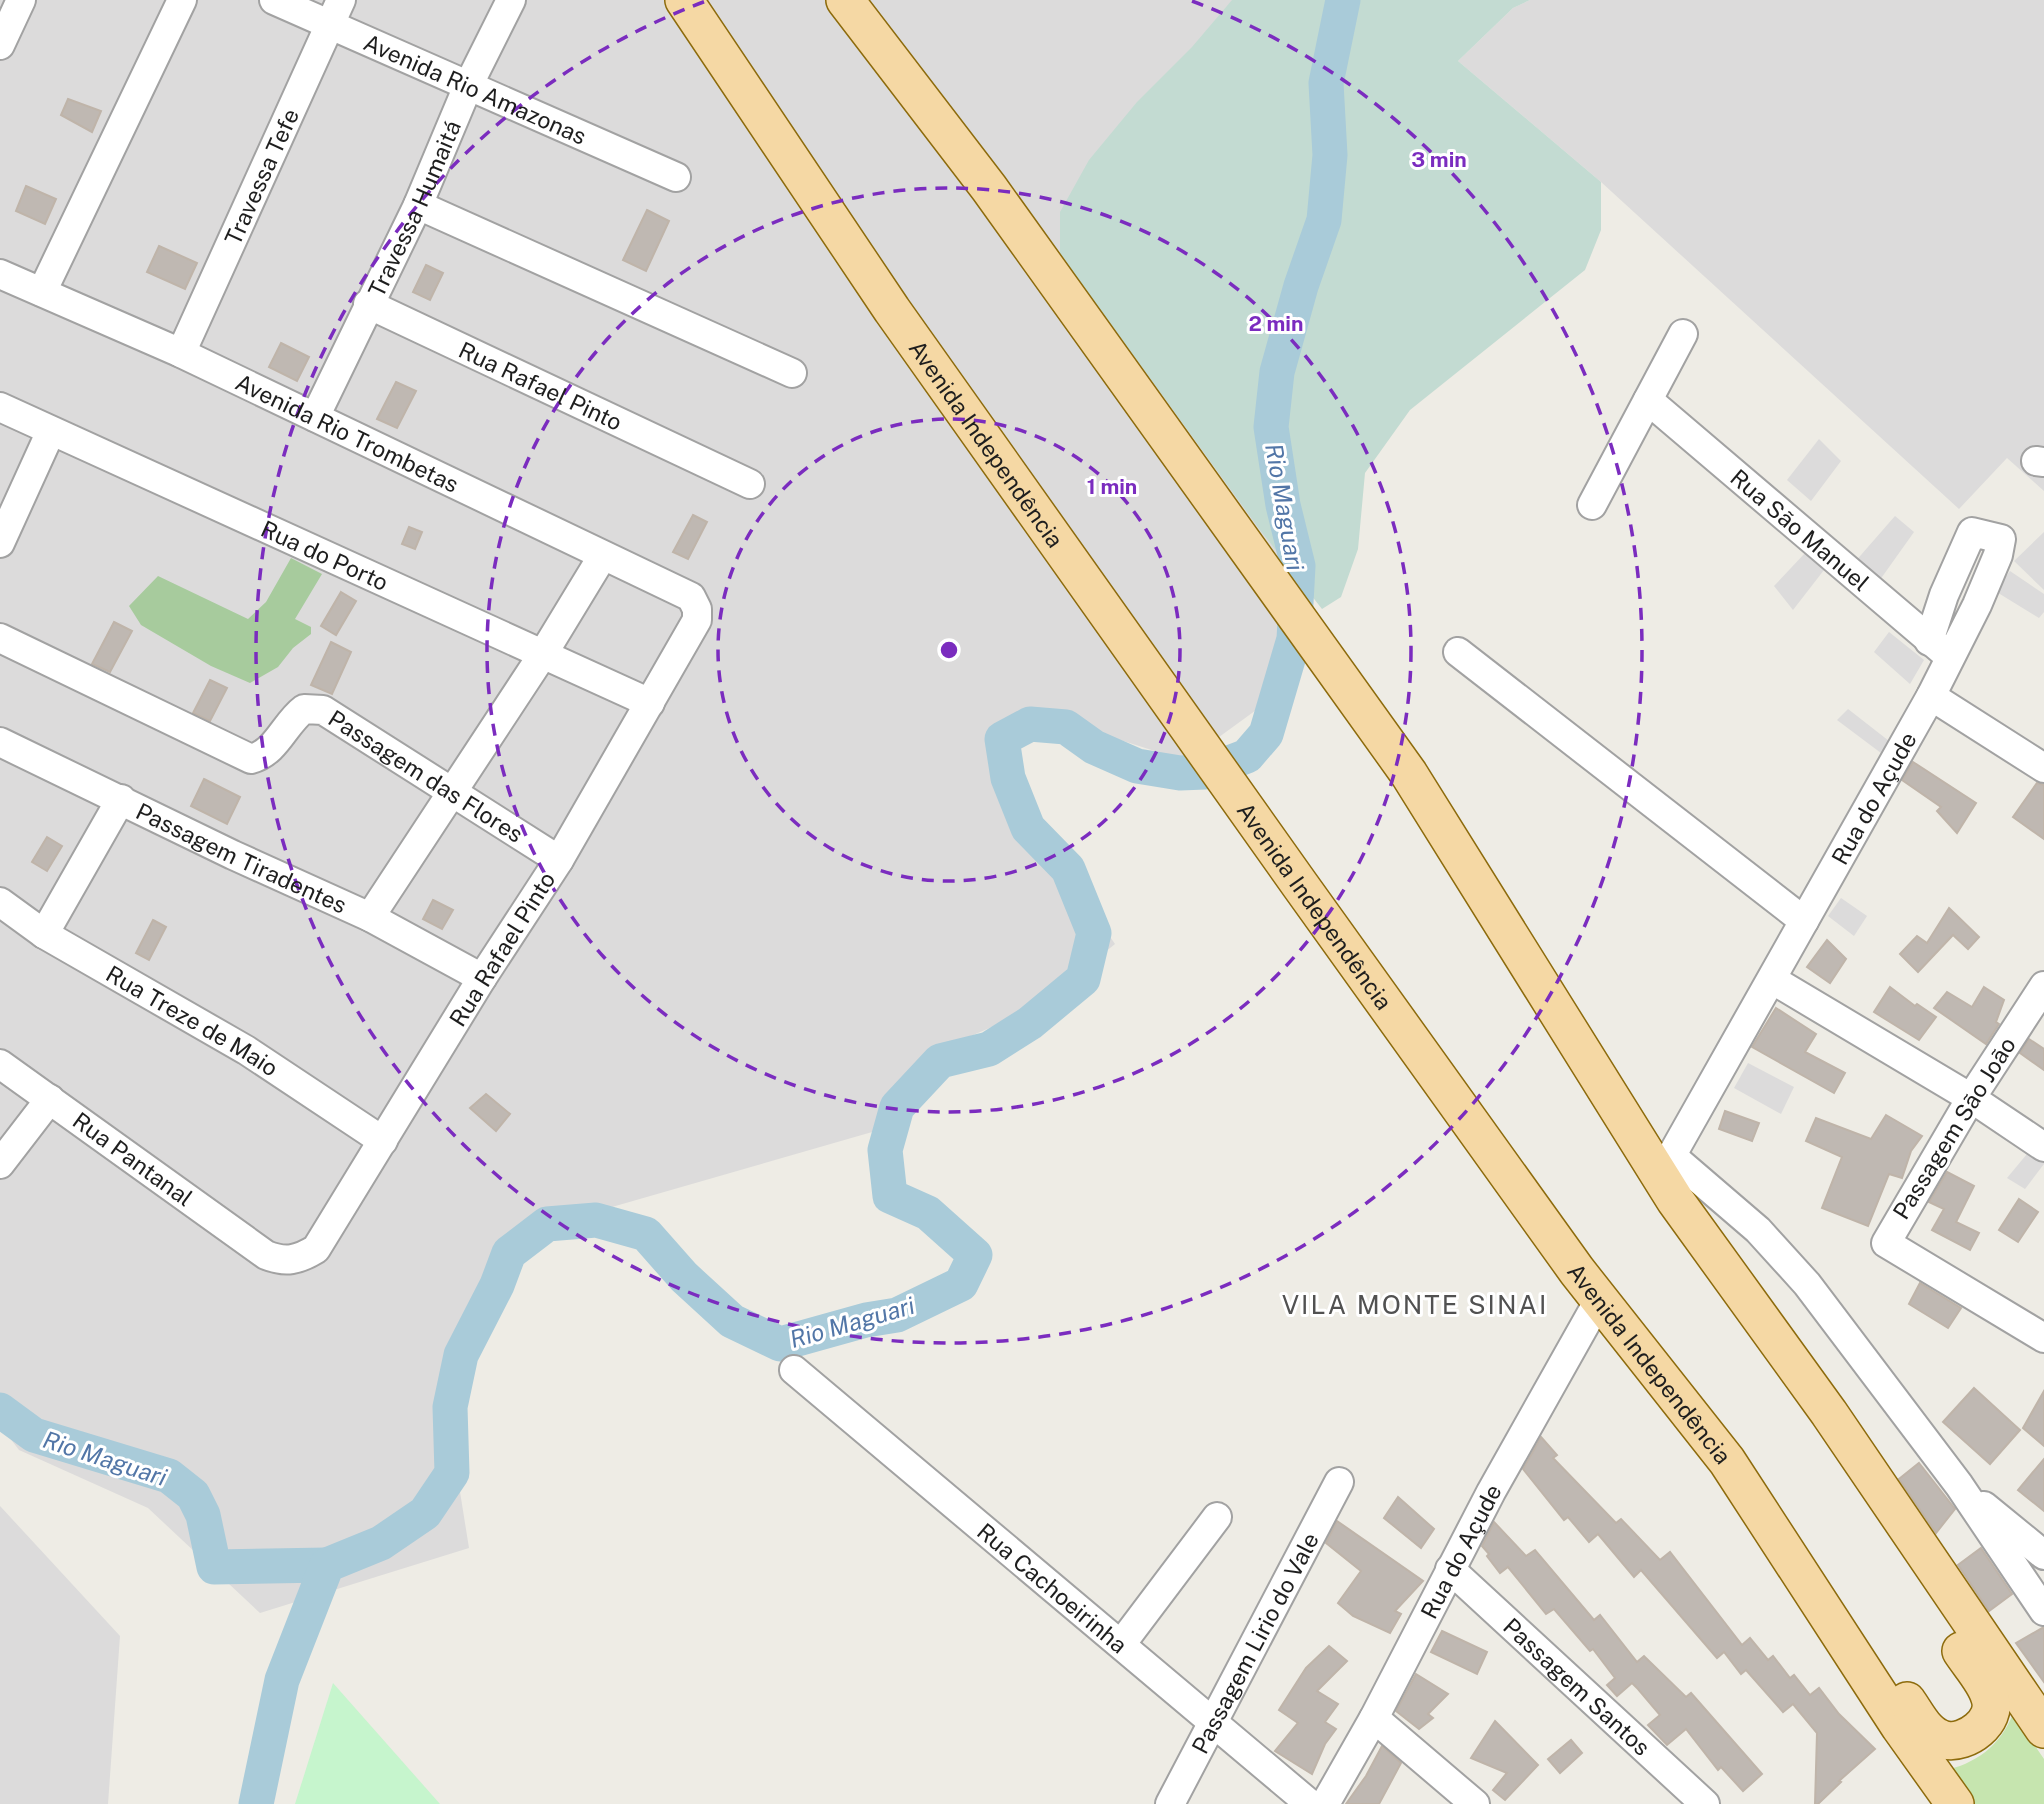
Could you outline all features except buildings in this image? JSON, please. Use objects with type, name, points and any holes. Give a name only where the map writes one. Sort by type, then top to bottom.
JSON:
[{"type":"main road","name":"Avenida Independência","points":[[684,0],[892,310],[1300,885],[1600,1300],[1727,1461],[1900,1727],[1955,1804]]},
{"type":"main road","points":[[845,0],[989,188],[1409,774],[1829,1413],[2044,1729]]},
{"type":"main road","points":[[1727,1461],[1765,1492],[1928,1732],[1945,1740],[1960,1740],[1978,1730],[1990,1714],[1991,1698],[1838,1458],[1829,1413]]},
{"type":"street","points":[[0,45],[20,0]]},
{"type":"street","points":[[42,292],[182,0]]},
{"type":"street","name":"Avenida Rio Amazonas","points":[[274,0],[335,12],[468,86],[676,177]]},
{"type":"street","name":"Travessa Humaitá","points":[[315,417],[418,205],[468,86],[511,0]]},
{"type":"street","name":"Travessa Tefe","points":[[181,353],[335,12]]},
{"type":"street","points":[[418,205],[792,373]]},
{"type":"street","name":"Avenida Rio Trombetas","points":[[0,274],[181,353],[691,597]]},
{"type":"street","name":"Rua Rafael Pinto","points":[[368,304],[750,484]]},
{"type":"street","points":[[1592,505],[1683,334]]},
{"type":"street","name":"Rua São Manuel","points":[[1648,400],[1940,649]]},
{"type":"street","name":"Rua do Porto","points":[[0,407],[650,703]]},
{"type":"street","points":[[0,543],[51,431]]},
{"type":"street","points":[[370,917],[543,654],[602,556]]},
{"type":"street","name":"Rua Rafael Pinto","points":[[266,1255],[281,1261],[293,1260],[316,1249],[482,978],[559,860],[650,703],[697,620],[697,609],[691,597]]},
{"type":"street","name":"Passagem das Flores","points":[[0,638],[251,759],[262,756],[272,747],[304,709],[323,710],[559,860]]},
{"type":"street","name":"Rua do Açude","points":[[1667,1167],[1725,1057],[1773,980],[1931,696],[1940,649]]},
{"type":"street","points":[[1458,652],[1804,921]]},
{"type":"street","points":[[1931,696],[2044,768]]},
{"type":"street","name":"Passagem Tiradentes","points":[[0,742],[233,855],[370,917],[482,978]]},
{"type":"street","points":[[44,934],[121,799]]},
{"type":"street","name":"Rua Treze de Maio","points":[[0,902],[44,934],[246,1050],[383,1141]]},
{"type":"street","points":[[1773,980],[1971,1098],[2044,1147]]},
{"type":"street","name":"Passagem São João","points":[[2044,986],[1971,1098],[1887,1236],[1886,1243],[2044,1338]]},
{"type":"street","name":"Rua Pantanal","points":[[0,1064],[266,1255]]},
{"type":"street","points":[[0,1164],[50,1099]]},
{"type":"street","points":[[1667,1167],[1758,1230],[1807,1284],[1959,1485],[2044,1611]]},
{"type":"street","name":"Rua do Açude","points":[[1325,1804],[1374,1718],[1450,1569],[1600,1300]]},
{"type":"street","name":"Rua Cachoeirinha","points":[[794,1370],[1214,1720],[1310,1804]]},
{"type":"street","name":"Passagem Lirio do Vale","points":[[1170,1804],[1339,1482]]},
{"type":"street","points":[[1959,1485],[2044,1555]]},
{"type":"street","points":[[1122,1643],[1217,1517]]},
{"type":"street","name":"Passagem Santos","points":[[1450,1569],[1705,1804]]},
{"type":"street","points":[[1374,1718],[1475,1804]]},
{"type":"shaded area","points":[[0,0],[1374,0],[1274,697],[1186,761],[1089,730],[1023,732],[1015,798],[1115,944],[1036,1008],[929,1054],[886,1128],[546,1226],[482,1320],[448,1417],[469,1548],[260,1613],[148,1508],[19,1450],[0,1425]]},
{"type":"shaded area","points":[[1530,0],[2044,0],[2044,491],[2007,458],[1959,509],[1601,182],[1458,61],[1513,8]]},
{"type":"shaded area","points":[[1819,439],[1841,461],[1811,501],[1787,480]]},
{"type":"shaded area","points":[[1895,516],[1914,532],[1877,584],[1854,563]]},
{"type":"shaded area","points":[[2044,532],[2044,590],[2014,561]]},
{"type":"shaded area","points":[[1806,552],[1824,570],[1793,610],[1774,586]]},
{"type":"shaded area","points":[[2010,571],[2044,594],[2044,612],[2039,618],[1995,591]]},
{"type":"shaded area","points":[[1889,632],[1924,660],[1910,684],[1874,652]]},
{"type":"shaded area","points":[[1848,709],[1889,741],[1881,753],[1837,720]]},
{"type":"shaded area","points":[[1841,898],[1867,916],[1854,936],[1828,916]]},
{"type":"shaded area","points":[[1748,1063],[1794,1087],[1781,1114],[1734,1088]]},
{"type":"shaded area","points":[[2032,1148],[2044,1156],[2044,1164],[2025,1189],[2007,1178]]},
{"type":"shaded area","points":[[0,1506],[120,1636],[108,1804],[0,1804]]},
{"type":"green space","points":[[1232,0],[1530,0],[1513,8],[1458,61],[1601,182],[1601,230],[1585,270],[1410,410],[1365,473],[1358,549],[1341,597],[1322,609],[1260,530],[1060,254],[1060,212],[1089,160],[1137,102],[1192,47]]},
{"type":"green space","points":[[291,558],[322,574],[295,619],[311,627],[311,634],[293,648],[278,667],[250,683],[211,666],[141,625],[129,606],[158,576],[248,619],[266,602]]},
{"type":"green space","points":[[333,1683],[440,1804],[295,1804]]},
{"type":"green space","points":[[2013,1714],[2044,1759],[2044,1804],[1966,1804],[1942,1771],[1966,1764],[1985,1752],[2001,1735]]},
{"type":"waterway","name":"Rio Maguari","points":[[256,1804],[282,1680],[327,1565],[381,1543],[425,1513],[452,1473],[450,1407],[461,1355],[497,1285],[509,1253],[547,1224],[596,1220],[646,1234],[684,1277],[732,1321],[780,1344],[866,1320],[897,1315],[961,1284],[975,1255],[928,1213],[890,1196],[885,1150],[897,1107],[940,1061],[989,1049],[1030,1023],[1083,979],[1094,933],[1068,869],[1028,828],[1008,778],[1002,739],[1030,724],[1066,727],[1094,747],[1137,766],[1180,773],[1205,772],[1247,756],[1266,734],[1294,639],[1298,566],[1283,505],[1271,427],[1277,372],[1301,286],[1324,220],[1330,155],[1326,83],[1343,0]]},
{"type":"waterway","name":"Rio Maguari","points":[[0,1410],[34,1435],[169,1476],[193,1495],[203,1515],[214,1567],[327,1565]]},
{"type":"district","name":"VILA MONTE SINAI","points":[[1415,1304]]}]
